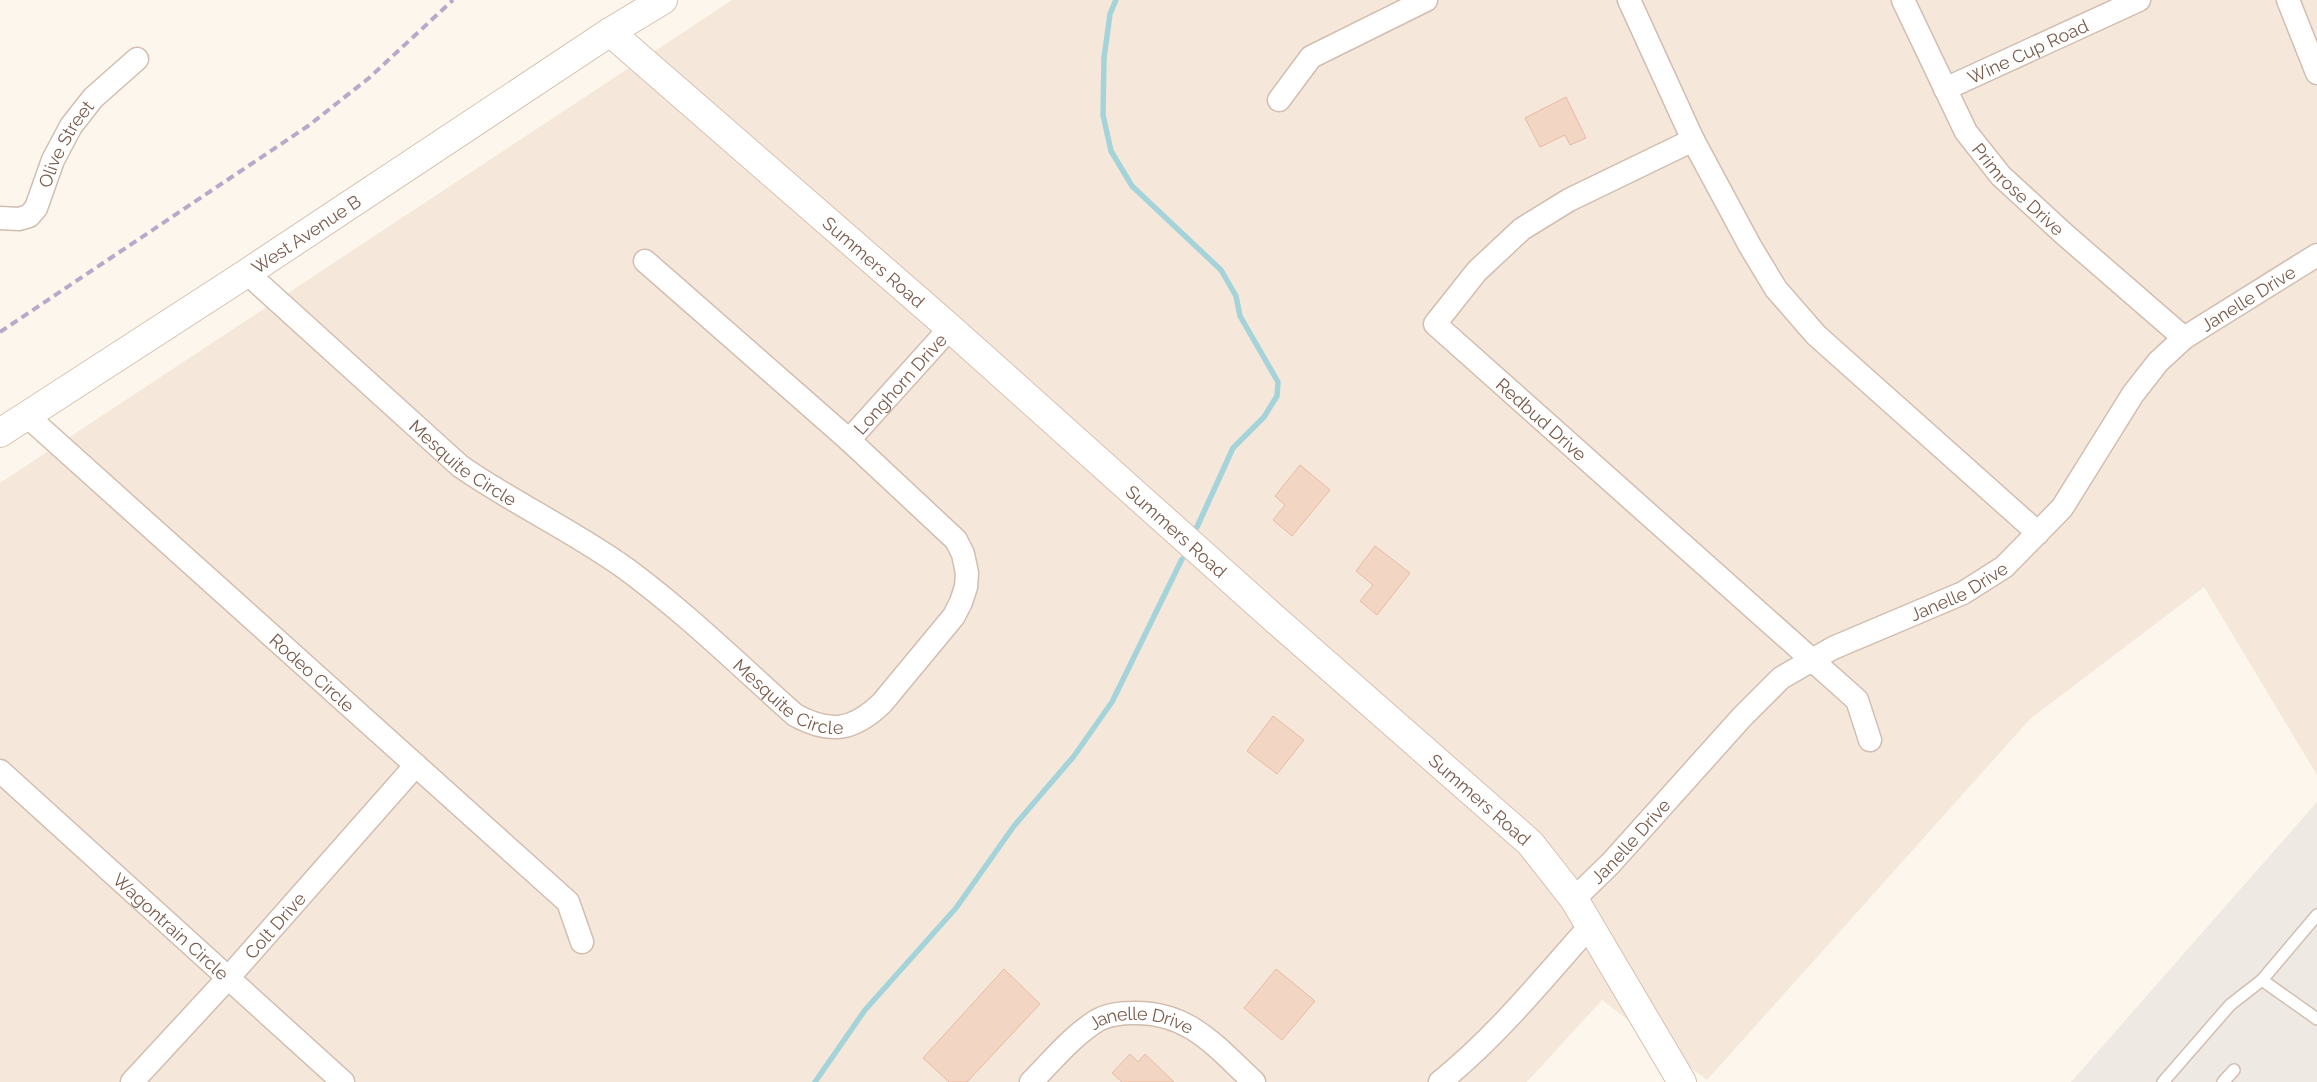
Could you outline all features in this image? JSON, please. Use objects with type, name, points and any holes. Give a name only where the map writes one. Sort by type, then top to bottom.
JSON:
[{"type":"street","name":"West Avenue B","points":[[0,433],[247,273],[610,32],[664,0]]},
{"type":"street","points":[[1279,100],[1311,57],[1426,0]]},
{"type":"street","points":[[1629,0],[1693,140],[1776,290],[1816,335],[2038,533]]},
{"type":"street","name":"Primrose Drive","points":[[1903,0],[1966,132],[2001,176],[2063,233],[2184,338]]},
{"type":"street","name":"Wine Cup Road","points":[[1945,89],[2139,0]]},
{"type":"street","points":[[2288,0],[2317,73]]},
{"type":"street","name":"Summers Road","points":[[610,32],[950,328],[1268,614],[1530,843],[1574,899],[1682,1082]]},
{"type":"street","name":"Olive Street","points":[[0,218],[19,219],[29,216],[33,212],[43,194],[53,160],[71,126],[93,98],[136,60]]},
{"type":"street","name":"Redbud Drive","points":[[1693,140],[1569,200],[1522,229],[1477,271],[1435,324],[1857,700],[1870,740]]},
{"type":"street","name":"Janelle Drive","points":[[1574,899],[1611,863],[1742,717],[1781,678],[1811,659],[1963,593],[2004,567],[2062,508],[2133,394],[2158,362],[2184,338],[2317,255]]},
{"type":"street","name":"Mesquite Circle","points":[[247,273],[460,466],[623,567],[657,592],[795,715],[814,725],[826,728],[842,727],[858,721],[871,714],[882,703],[954,616],[966,587],[967,573],[963,554],[956,540],[850,440],[645,261]]},
{"type":"street","name":"Longhorn Drive","points":[[850,440],[950,328]]},
{"type":"street","name":"Rodeo Circle","points":[[26,415],[568,902],[582,942]]},
{"type":"street","name":"Colt Drive","points":[[132,1082],[229,977],[416,765]]},
{"type":"street","name":"Wagontrain Circle","points":[[0,771],[343,1082]]},
{"type":"street","points":[[1440,1082],[1469,1059],[1499,1030],[1590,926]]},
{"type":"street","name":"Janelle Drive","points":[[1030,1082],[1077,1036],[1100,1019],[1124,1013],[1143,1012],[1181,1021],[1198,1031],[1254,1082]]},
{"type":"lane","points":[[2163,1082],[2230,1005],[2262,980],[2317,915]]},
{"type":"lane","points":[[2262,980],[2317,1019]]},
{"type":"lane","points":[[2223,1082],[2234,1070]]},
{"type":"shaded area","points":[[732,0],[2317,0],[2317,775],[2204,587],[2030,719],[1707,1080],[1602,1000],[1527,1082],[0,1082],[0,483]]},
{"type":"shaded area","points":[[2317,802],[2317,1082],[2071,1082]]},
{"type":"building","points":[[1566,97],[1586,138],[1570,145],[1565,135],[1540,147],[1525,118]]},
{"type":"building","points":[[1300,465],[1330,490],[1292,536],[1273,520],[1285,505],[1275,496]]},
{"type":"building","points":[[1375,546],[1410,573],[1377,615],[1360,601],[1373,585],[1356,571]]},
{"type":"building","points":[[1273,716],[1304,740],[1277,774],[1247,751]]},
{"type":"building","points":[[1004,969],[1040,1004],[967,1082],[949,1082],[923,1058]]},
{"type":"building","points":[[1276,969],[1315,1001],[1282,1040],[1244,1008]]},
{"type":"building","points":[[1130,1054],[1138,1062],[1145,1054],[1174,1082],[1122,1082],[1112,1073]]},
{"type":"waterway","points":[[1116,0],[1110,14],[1104,58],[1103,115],[1111,151],[1132,186],[1221,270],[1236,296],[1240,316],[1278,382],[1277,396],[1264,417],[1233,448],[1197,527]]},
{"type":"waterway","points":[[815,1082],[865,1010],[956,908],[1014,826],[1074,756],[1112,702],[1182,559]]},
{"type":"railway","points":[[0,332],[308,126],[369,78],[453,0]]}]
